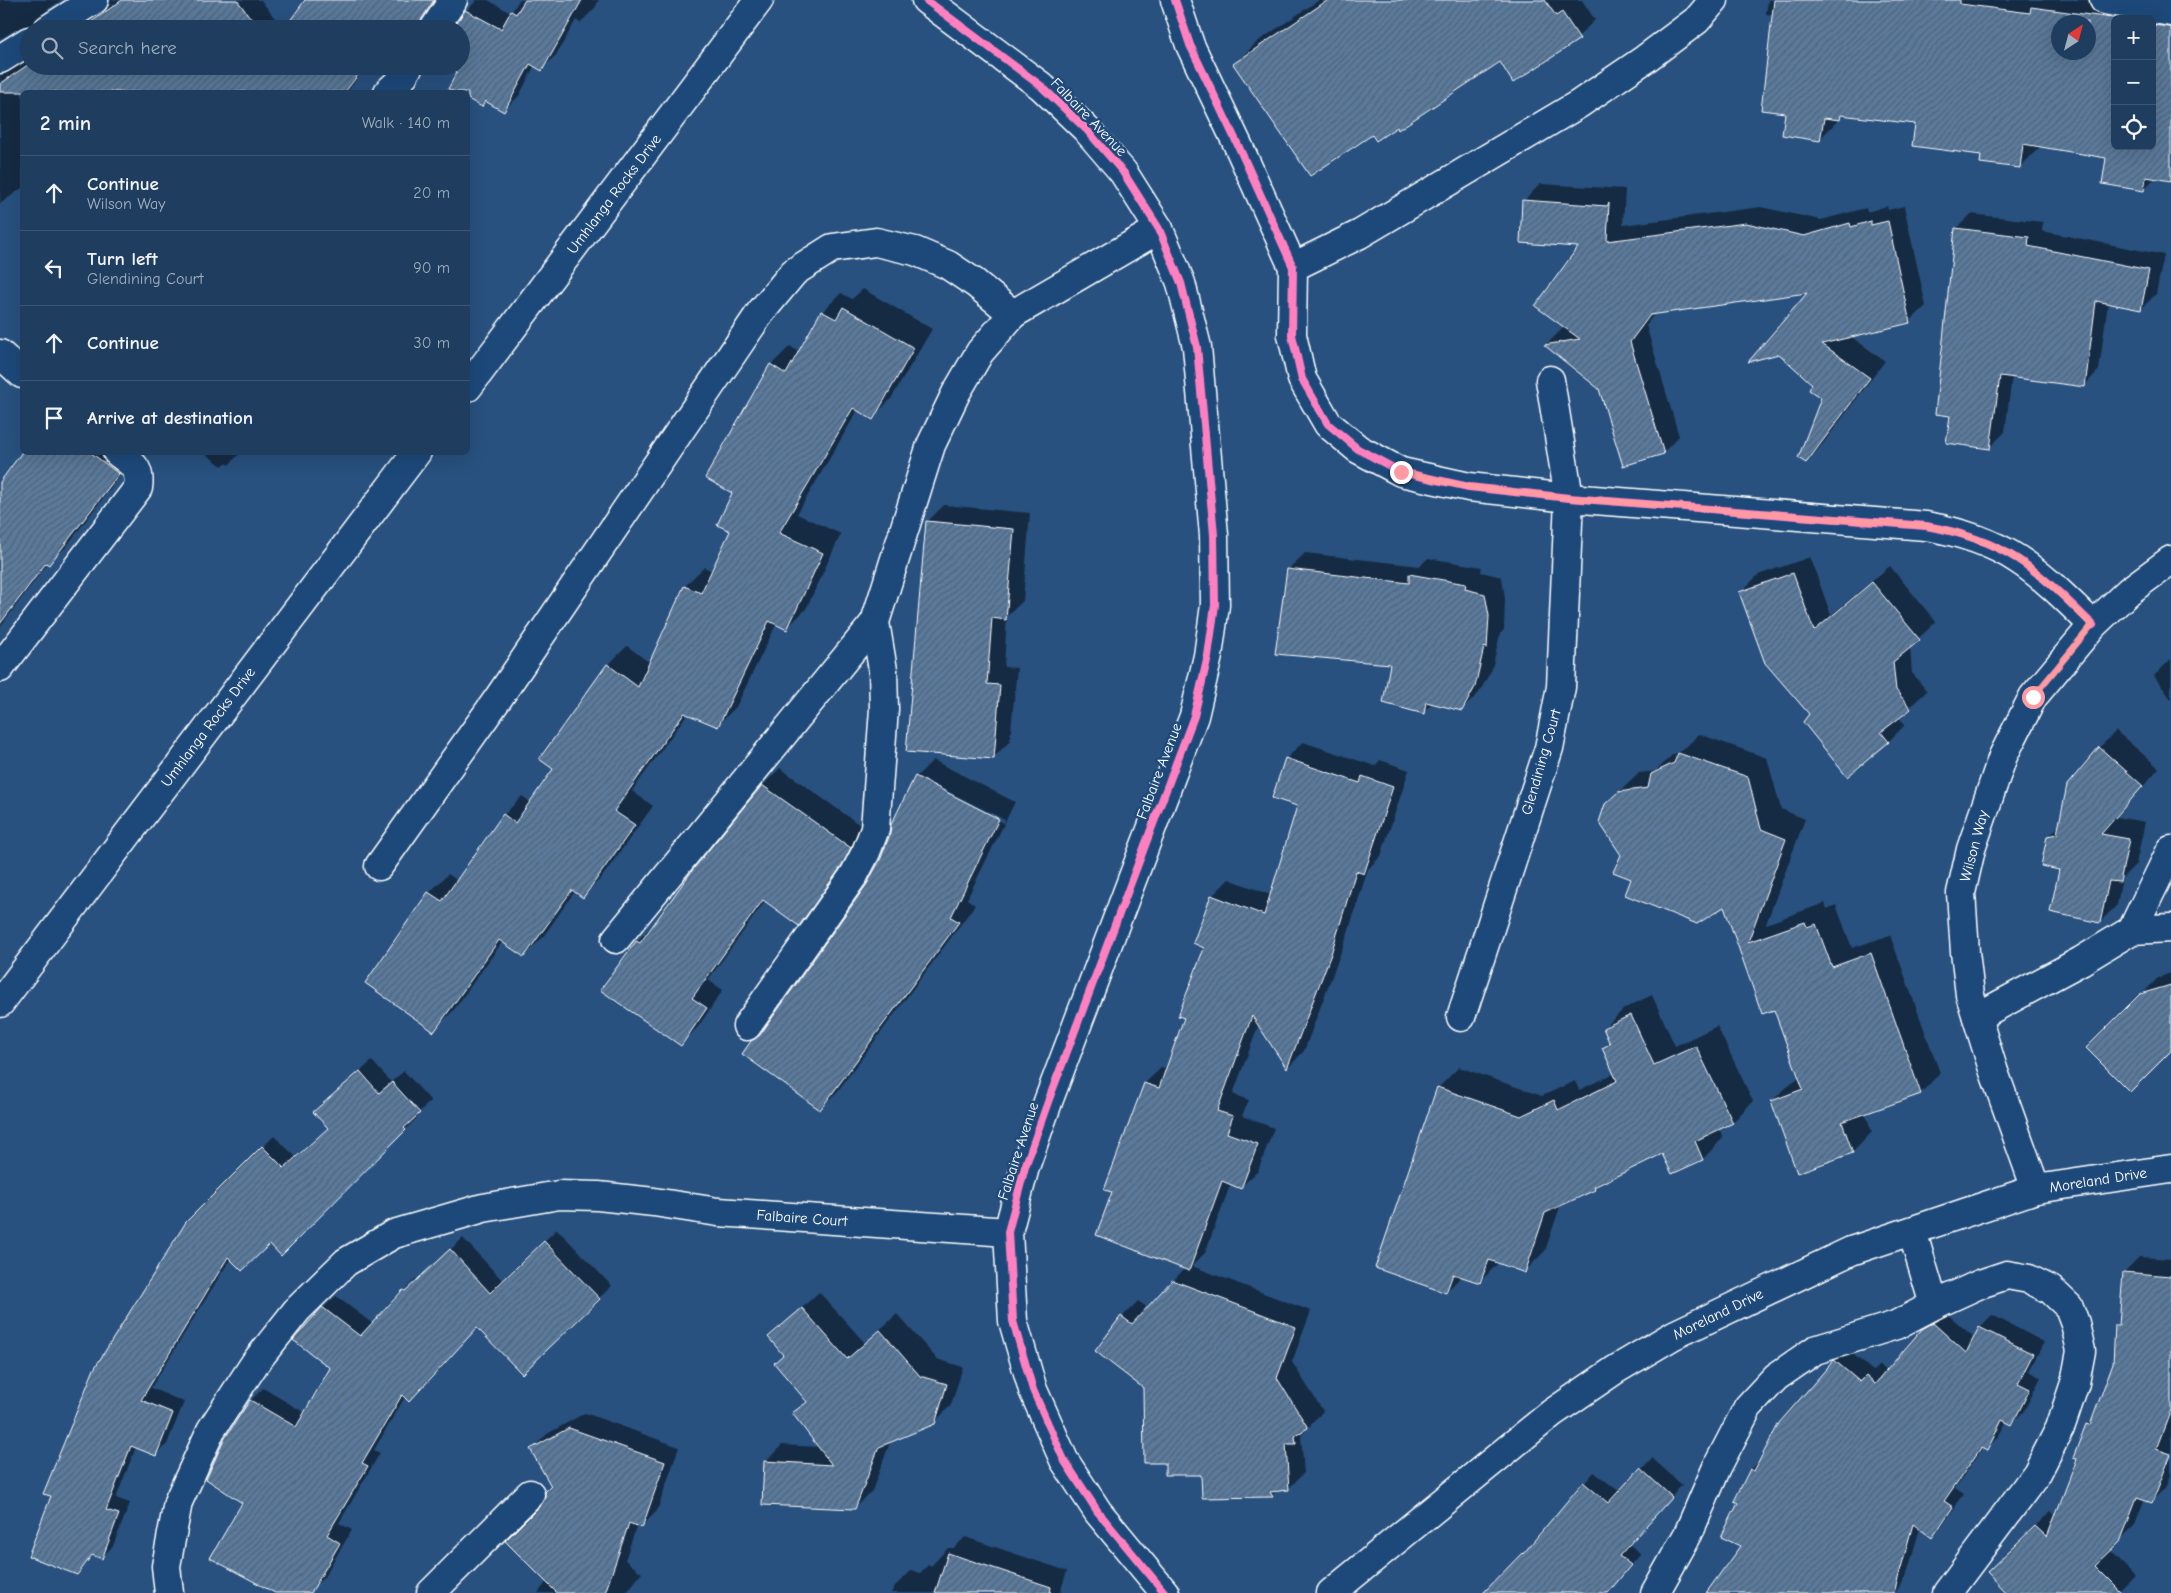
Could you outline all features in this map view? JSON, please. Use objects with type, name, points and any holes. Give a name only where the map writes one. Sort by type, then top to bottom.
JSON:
[{"type":"street","points":[[62,20],[94,0]]},
{"type":"street","points":[[440,20],[454,0]]},
{"type":"street","name":"Umhlanga Rocks Drive","points":[[470,383],[759,0]]},
{"type":"street","name":"Falbaire Avenue","points":[[926,0],[1041,86],[1086,129],[1123,172],[1159,229],[1182,283],[1198,347],[1214,535],[1215,605],[1208,656],[1194,716],[1049,1099],[1026,1166],[1008,1232],[1013,1321],[1033,1390],[1064,1460],[1098,1512],[1165,1593]]},
{"type":"street","points":[[1175,0],[1190,45],[1293,267],[1292,336],[1302,379],[1328,424],[1358,449],[1401,472],[1469,487],[1569,498],[1926,526],[1958,532],[2010,552],[2029,565],[2092,625]]},
{"type":"street","points":[[1293,267],[1377,224],[1579,104],[1697,20],[1714,0]]},
{"type":"street","points":[[2104,0],[2171,12]]},
{"type":"street","points":[[0,59],[20,47]]},
{"type":"street","points":[[390,90],[403,75]]},
{"type":"street","points":[[616,939],[875,622],[931,445],[956,393],[980,352],[1013,314],[1159,229]]},
{"type":"street","points":[[379,866],[497,700],[760,313],[794,272],[832,248],[876,242],[915,251],[948,265],[975,283],[1013,314]]},
{"type":"street","points":[[0,354],[20,372]]},
{"type":"street","name":"Glendining Court","points":[[1461,1017],[1550,739],[1561,687],[1569,498],[1550,380]]},
{"type":"street","points":[[0,668],[138,488],[139,474],[135,467],[121,455]]},
{"type":"street","name":"Umhlanga Rocks Drive","points":[[0,1003],[415,455]]},
{"type":"street","name":"Wilson Way","points":[[2036,1189],[1994,1072],[1970,996],[1965,952],[1962,893],[1971,849],[2003,756],[2033,697],[2092,625],[2129,591],[2171,560]]},
{"type":"street","points":[[747,1026],[854,875],[875,829],[884,709],[883,670],[875,622]]},
{"type":"street","points":[[2132,930],[2171,850]]},
{"type":"street","points":[[1977,1017],[2132,930],[2171,928]]},
{"type":"street","name":"Moreland Drive","points":[[1331,1593],[1552,1414],[1616,1370],[1674,1335],[1851,1251],[2036,1189],[2171,1169]]},
{"type":"street","name":"Falbaire Court","points":[[168,1593],[166,1566],[178,1502],[211,1430],[255,1363],[297,1310],[346,1262],[394,1234],[483,1208],[560,1195],[598,1196],[654,1202],[718,1212],[1008,1232]]},
{"type":"street","points":[[1912,1231],[1934,1305]]},
{"type":"street","points":[[1655,1593],[1688,1534],[1717,1467],[1748,1407],[1776,1377],[1815,1350],[1896,1325],[1980,1284],[2007,1275],[2029,1279],[2051,1290],[2069,1307],[2075,1323],[2080,1351],[2075,1383],[2060,1428],[2036,1473],[1947,1593]]},
{"type":"street","points":[[432,1593],[530,1494]]},
{"type":"building","points":[[122,0],[237,0],[252,20],[94,20]]},
{"type":"building","points":[[305,0],[434,0],[421,20],[291,20]]},
{"type":"building","points":[[525,0],[582,0],[542,71],[530,64],[504,112],[485,101],[482,107],[470,100],[470,90],[448,89],[455,75],[470,75],[470,20],[459,20],[465,10],[501,29],[511,11],[516,14]]},
{"type":"building","points":[[1328,0],[1545,0],[1556,16],[1562,12],[1580,39],[1513,83],[1500,62],[1398,130],[1397,127],[1376,141],[1372,135],[1310,176],[1233,64]]},
{"type":"building","points":[[1774,0],[1960,0],[1960,4],[2030,13],[2031,7],[2090,15],[2051,15],[2051,60],[2096,60],[2096,16],[2111,18],[2111,150],[2156,150],[2156,25],[2171,27],[2171,181],[2146,177],[2144,191],[2102,184],[2106,158],[2023,144],[2020,168],[1980,163],[1981,155],[1912,146],[1915,124],[1841,115],[1840,120],[1824,118],[1820,141],[1782,135],[1785,113],[1761,110]]},
{"type":"building","points":[[20,70],[20,75],[358,75],[347,90],[20,90],[20,92],[0,92],[0,84]]},
{"type":"building","points":[[1522,200],[1607,206],[1609,203],[1607,241],[1746,223],[1804,236],[1850,223],[1851,227],[1871,221],[1871,225],[1888,221],[1910,323],[1822,344],[1870,378],[1806,463],[1798,458],[1821,398],[1809,390],[1812,384],[1779,354],[1748,362],[1807,293],[1650,315],[1630,342],[1664,454],[1623,466],[1599,389],[1544,345],[1580,339],[1535,306],[1578,247],[1520,243]]},
{"type":"building","points":[[1955,228],[2029,237],[2028,246],[2149,270],[2141,310],[2096,301],[2085,387],[2000,376],[1990,449],[1946,443],[1950,416],[1935,414]]},
{"type":"building","points":[[843,307],[914,348],[873,420],[853,408],[779,533],[823,553],[787,630],[769,621],[718,727],[684,713],[614,811],[635,825],[583,898],[572,890],[524,957],[499,940],[434,1032],[365,983],[428,892],[442,901],[503,814],[515,823],[553,769],[539,759],[607,664],[638,687],[684,586],[701,593],[730,531],[717,525],[732,493],[705,478],[770,364],[786,374],[821,311],[836,319]]},
{"type":"building","points":[[20,455],[94,455],[119,474],[49,565],[46,563],[0,624],[0,482]]},
{"type":"building","points":[[926,521],[1014,529],[1006,620],[992,618],[987,684],[1000,685],[994,759],[906,752]]},
{"type":"building","points":[[1287,569],[1409,583],[1409,574],[1466,584],[1465,589],[1485,594],[1489,616],[1487,648],[1484,647],[1475,687],[1462,711],[1426,702],[1424,714],[1383,703],[1390,664],[1275,654]]},
{"type":"building","points":[[1793,573],[1814,631],[1872,582],[1920,640],[1893,662],[1896,690],[1911,709],[1881,732],[1889,742],[1847,777],[1803,722],[1809,714],[1765,663],[1739,592]]},
{"type":"building","points":[[2099,747],[2143,786],[2101,834],[2129,839],[2120,882],[2109,881],[2100,923],[2050,912],[2059,870],[2041,866],[2047,836],[2057,834],[2067,785]]},
{"type":"building","points":[[1678,753],[1748,777],[1761,829],[1786,839],[1748,942],[1805,922],[1807,927],[1816,924],[1832,967],[1871,953],[1921,1094],[1842,1122],[1853,1153],[1797,1173],[1771,1101],[1803,1089],[1774,1010],[1762,1014],[1724,907],[1697,924],[1625,895],[1631,879],[1613,872],[1621,855],[1599,822],[1605,804],[1618,792],[1648,788],[1651,774],[1674,763]]},
{"type":"building","points":[[1285,758],[1360,783],[1362,776],[1393,787],[1364,874],[1356,871],[1331,954],[1287,1069],[1252,1016],[1217,1111],[1233,1116],[1227,1133],[1258,1144],[1241,1189],[1222,1181],[1189,1271],[1096,1235],[1112,1192],[1104,1190],[1144,1083],[1159,1088],[1184,1018],[1178,1016],[1204,948],[1193,943],[1211,895],[1264,915],[1297,806],[1272,798]]},
{"type":"building","points":[[915,776],[999,819],[951,917],[959,922],[820,1110],[742,1054],[751,1041],[760,1035],[867,884],[881,858],[890,834],[891,825]]},
{"type":"building","points":[[762,785],[851,848],[841,867],[799,926],[763,900],[692,998],[707,1008],[681,1046],[600,990],[636,941],[640,943],[694,868]]},
{"type":"building","points":[[2171,985],[2171,1051],[2130,1092],[2086,1048],[2140,994]]},
{"type":"building","points":[[1631,1015],[1654,1065],[1696,1046],[1733,1123],[1695,1141],[1703,1160],[1672,1174],[1662,1154],[1594,1187],[1595,1190],[1545,1213],[1525,1273],[1489,1260],[1480,1283],[1453,1274],[1446,1293],[1375,1268],[1437,1087],[1521,1116],[1554,1100],[1558,1110],[1617,1081],[1602,1048],[1610,1044],[1603,1028]]},
{"type":"building","points":[[360,1071],[379,1093],[392,1082],[420,1113],[404,1128],[406,1130],[281,1256],[270,1244],[242,1271],[228,1257],[141,1400],[173,1413],[156,1456],[131,1446],[106,1510],[119,1514],[102,1559],[92,1555],[77,1575],[28,1556],[51,1496],[43,1494],[94,1369],[186,1222],[262,1146],[284,1168],[328,1128],[313,1112]]},
{"type":"building","points":[[544,1241],[600,1299],[522,1374],[477,1328],[409,1402],[402,1395],[362,1463],[368,1466],[327,1535],[340,1543],[311,1593],[275,1593],[210,1558],[242,1503],[206,1479],[225,1438],[250,1400],[296,1427],[330,1368],[293,1340],[322,1307],[360,1336],[403,1290],[405,1291],[450,1249],[490,1293]]},
{"type":"building","points":[[2123,1272],[2171,1276],[2171,1410],[2156,1449],[2171,1454],[2152,1503],[2137,1498],[2120,1542],[2095,1566],[2122,1593],[2007,1593],[1987,1572],[2035,1526],[2047,1537],[2077,1459],[2073,1458],[2086,1424],[2090,1425],[2113,1363],[2115,1325],[2119,1325]]},
{"type":"building","points":[[1172,1280],[1296,1327],[1277,1378],[1308,1428],[1295,1436],[1296,1444],[1286,1444],[1289,1490],[1270,1492],[1273,1497],[1202,1498],[1201,1475],[1165,1475],[1165,1463],[1144,1463],[1143,1388],[1095,1351],[1121,1316],[1132,1324]]},
{"type":"building","points":[[802,1308],[847,1359],[880,1330],[920,1376],[947,1384],[935,1424],[879,1447],[855,1509],[762,1505],[764,1461],[832,1465],[792,1413],[807,1402],[774,1363],[783,1355],[768,1337]]},
{"type":"building","points":[[1933,1323],[1966,1353],[1979,1327],[2033,1354],[2018,1383],[2030,1389],[2012,1425],[2002,1420],[1987,1451],[1981,1448],[1944,1501],[1953,1507],[1932,1538],[1913,1524],[1894,1593],[1706,1593],[1740,1546],[1721,1537],[1738,1503],[1734,1501],[1750,1469],[1754,1471],[1779,1423],[1834,1360],[1860,1382],[1866,1376],[1875,1384],[1922,1329]]},
{"type":"building","points":[[569,1428],[665,1462],[642,1528],[629,1523],[605,1593],[557,1593],[505,1541],[541,1505],[545,1498],[545,1492],[551,1486],[530,1449]]},
{"type":"building","points":[[1640,1468],[1672,1497],[1619,1556],[1631,1565],[1608,1593],[1483,1593],[1523,1554],[1583,1482],[1608,1503]]},
{"type":"building","points":[[948,1553],[1051,1587],[1050,1593],[935,1593]]},
{"type":"cycle path","points":[[926,0],[1041,86],[1086,129],[1123,172],[1159,229],[1181,283],[1197,347],[1214,535],[1215,605],[1208,656],[1194,716],[1049,1099],[1025,1167],[1008,1232],[1013,1321],[1033,1390],[1064,1460],[1098,1512],[1165,1593]]},
{"type":"cycle path","points":[[1175,0],[1190,45],[1293,267],[1292,335],[1302,379],[1328,424],[1358,449],[1401,472],[1469,487],[1569,498],[1926,526],[1954,532],[1999,549],[2018,560],[2054,588],[2093,625]]},
{"type":"route","points":[[1401,472],[1469,487],[1569,498],[1926,526],[1958,532],[1982,540],[2010,552],[2029,565],[2092,625],[2033,697]]}]
